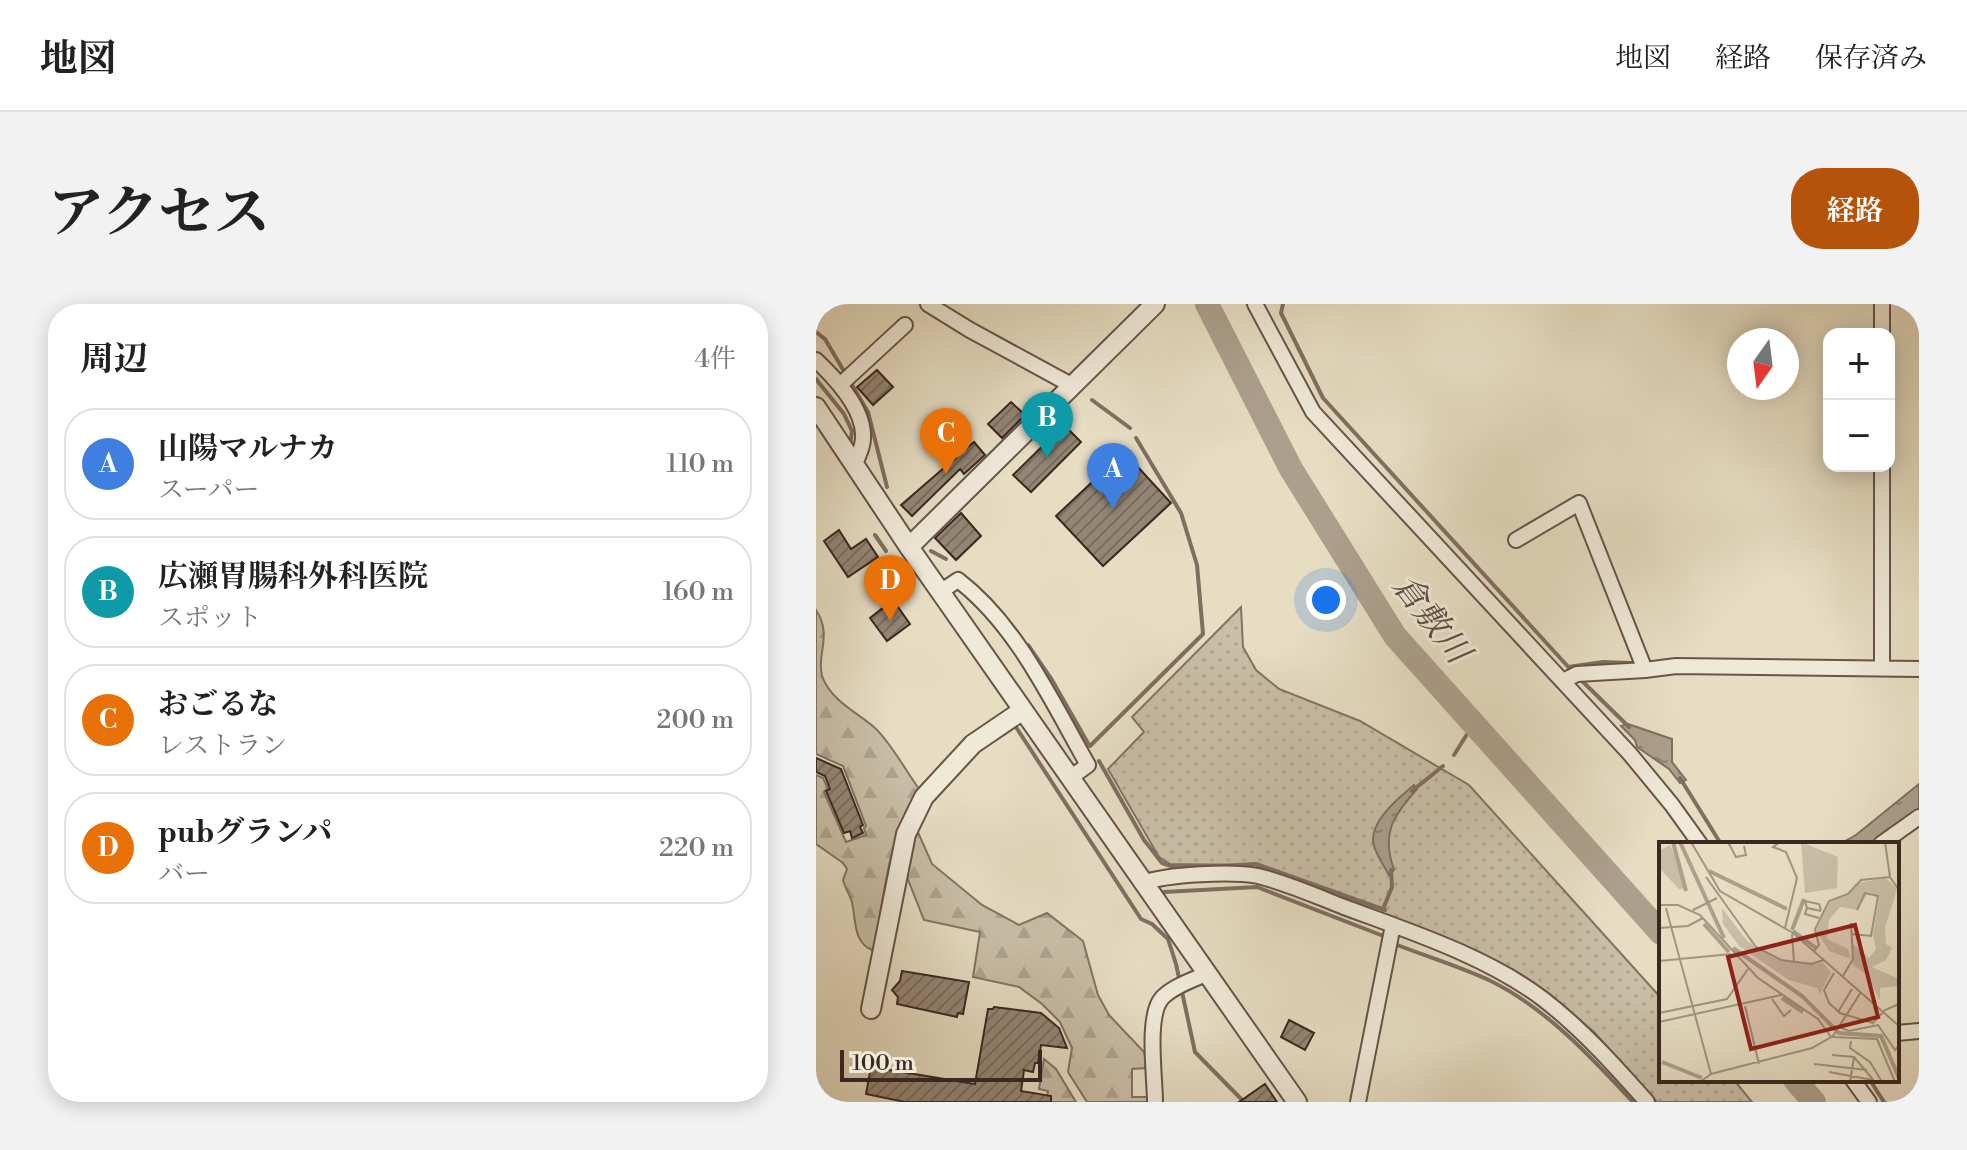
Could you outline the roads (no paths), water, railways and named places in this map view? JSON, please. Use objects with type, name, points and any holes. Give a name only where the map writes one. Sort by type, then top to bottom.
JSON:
[{"type":"street","points":[[928,304],[1073,386]]},
{"type":"street","points":[[909,547],[1155,304]]},
{"type":"street","points":[[1255,304],[1313,412],[1571,677],[1699,842]]},
{"type":"street","points":[[1882,304],[1882,328]]},
{"type":"street","points":[[846,380],[905,325]]},
{"type":"street","points":[[816,360],[846,380],[863,431],[863,445],[855,464]]},
{"type":"street","points":[[816,407],[940,592],[1014,716],[1070,778],[1297,1102]]},
{"type":"street","points":[[1882,472],[1882,668]]},
{"type":"street","points":[[1516,540],[1579,503],[1645,670]]},
{"type":"street","points":[[940,592],[958,580],[972,591],[1012,638],[1088,765],[1070,778]]},
{"type":"street","points":[[1571,677],[1676,666],[1919,669]]},
{"type":"street","points":[[871,1009],[906,834],[924,797],[973,744],[1014,716]]},
{"type":"street","points":[[1884,842],[1919,817]]},
{"type":"street","points":[[1143,883],[1155,878],[1256,876],[1390,933],[1495,970],[1543,999],[1592,1043],[1647,1102]]},
{"type":"street","points":[[1358,1102],[1390,933]]},
{"type":"street","points":[[1155,1102],[1154,1015],[1162,997],[1206,974]]},
{"type":"street","points":[[1899,1033],[1919,1031]]},
{"type":"street","points":[[1854,1082],[1869,1102]]},
{"type":"water","points":[[1628,724],[1672,739],[1672,762],[1686,780],[1680,783],[1669,769],[1637,747],[1635,740],[1621,726]]},
{"type":"water","points":[[1919,784],[1919,811],[1877,842],[1844,842]]},
{"type":"water","points":[[1414,785],[1417,789],[1401,808],[1389,835],[1394,870],[1389,875],[1374,846],[1375,829],[1386,812]]},
{"type":"waterway","points":[[816,313],[829,304]]},
{"type":"waterway","name":"倉敷川","points":[[1207,304],[1291,469],[1395,636],[1659,931]]},
{"type":"waterway","points":[[1283,304],[1281,313],[1323,398],[1572,671]]},
{"type":"waterway","points":[[816,332],[825,339],[868,412],[887,487]]},
{"type":"waterway","points":[[816,379],[844,414],[852,431],[850,445]]},
{"type":"waterway","points":[[1092,400],[1130,428]]},
{"type":"waterway","points":[[1090,746],[1203,634],[1197,565],[1181,513],[1136,438]]},
{"type":"waterway","points":[[875,535],[886,551]]},
{"type":"waterway","points":[[931,551],[946,559]]},
{"type":"waterway","points":[[1028,645],[1089,745]]},
{"type":"waterway","points":[[1568,667],[1603,662],[1632,663]]},
{"type":"waterway","points":[[1578,677],[1629,727]]},
{"type":"waterway","points":[[1454,755],[1474,723]]},
{"type":"waterway","points":[[1014,724],[1141,919],[1152,924],[1168,939],[1195,1052],[1244,1102]]},
{"type":"waterway","points":[[1099,761],[1144,840],[1162,863],[1204,867],[1256,864],[1385,910]]},
{"type":"waterway","points":[[1412,791],[1443,766]]},
{"type":"waterway","points":[[1680,778],[1720,842]]},
{"type":"waterway","points":[[1383,909],[1392,887],[1391,870]]},
{"type":"waterway","points":[[1164,892],[1257,887],[1386,937]]},
{"type":"waterway","points":[[1392,943],[1491,981],[1531,1005],[1567,1035],[1633,1102]]},
{"type":"waterway","name":"倉敷川","points":[[1797,1082],[1814,1102]]},
{"type":"waterway","points":[[1871,1082],[1884,1102]]},
{"type":"place","name":"広瀬胃腸科外科医院","points":[[1047,458]]},
{"type":"place","name":"おごるな","points":[[946,474]]},
{"type":"place","name":"山陽マルナカ","points":[[1113,509]]},
{"type":"place","name":"pubグランパ","points":[[890,621]]}]
